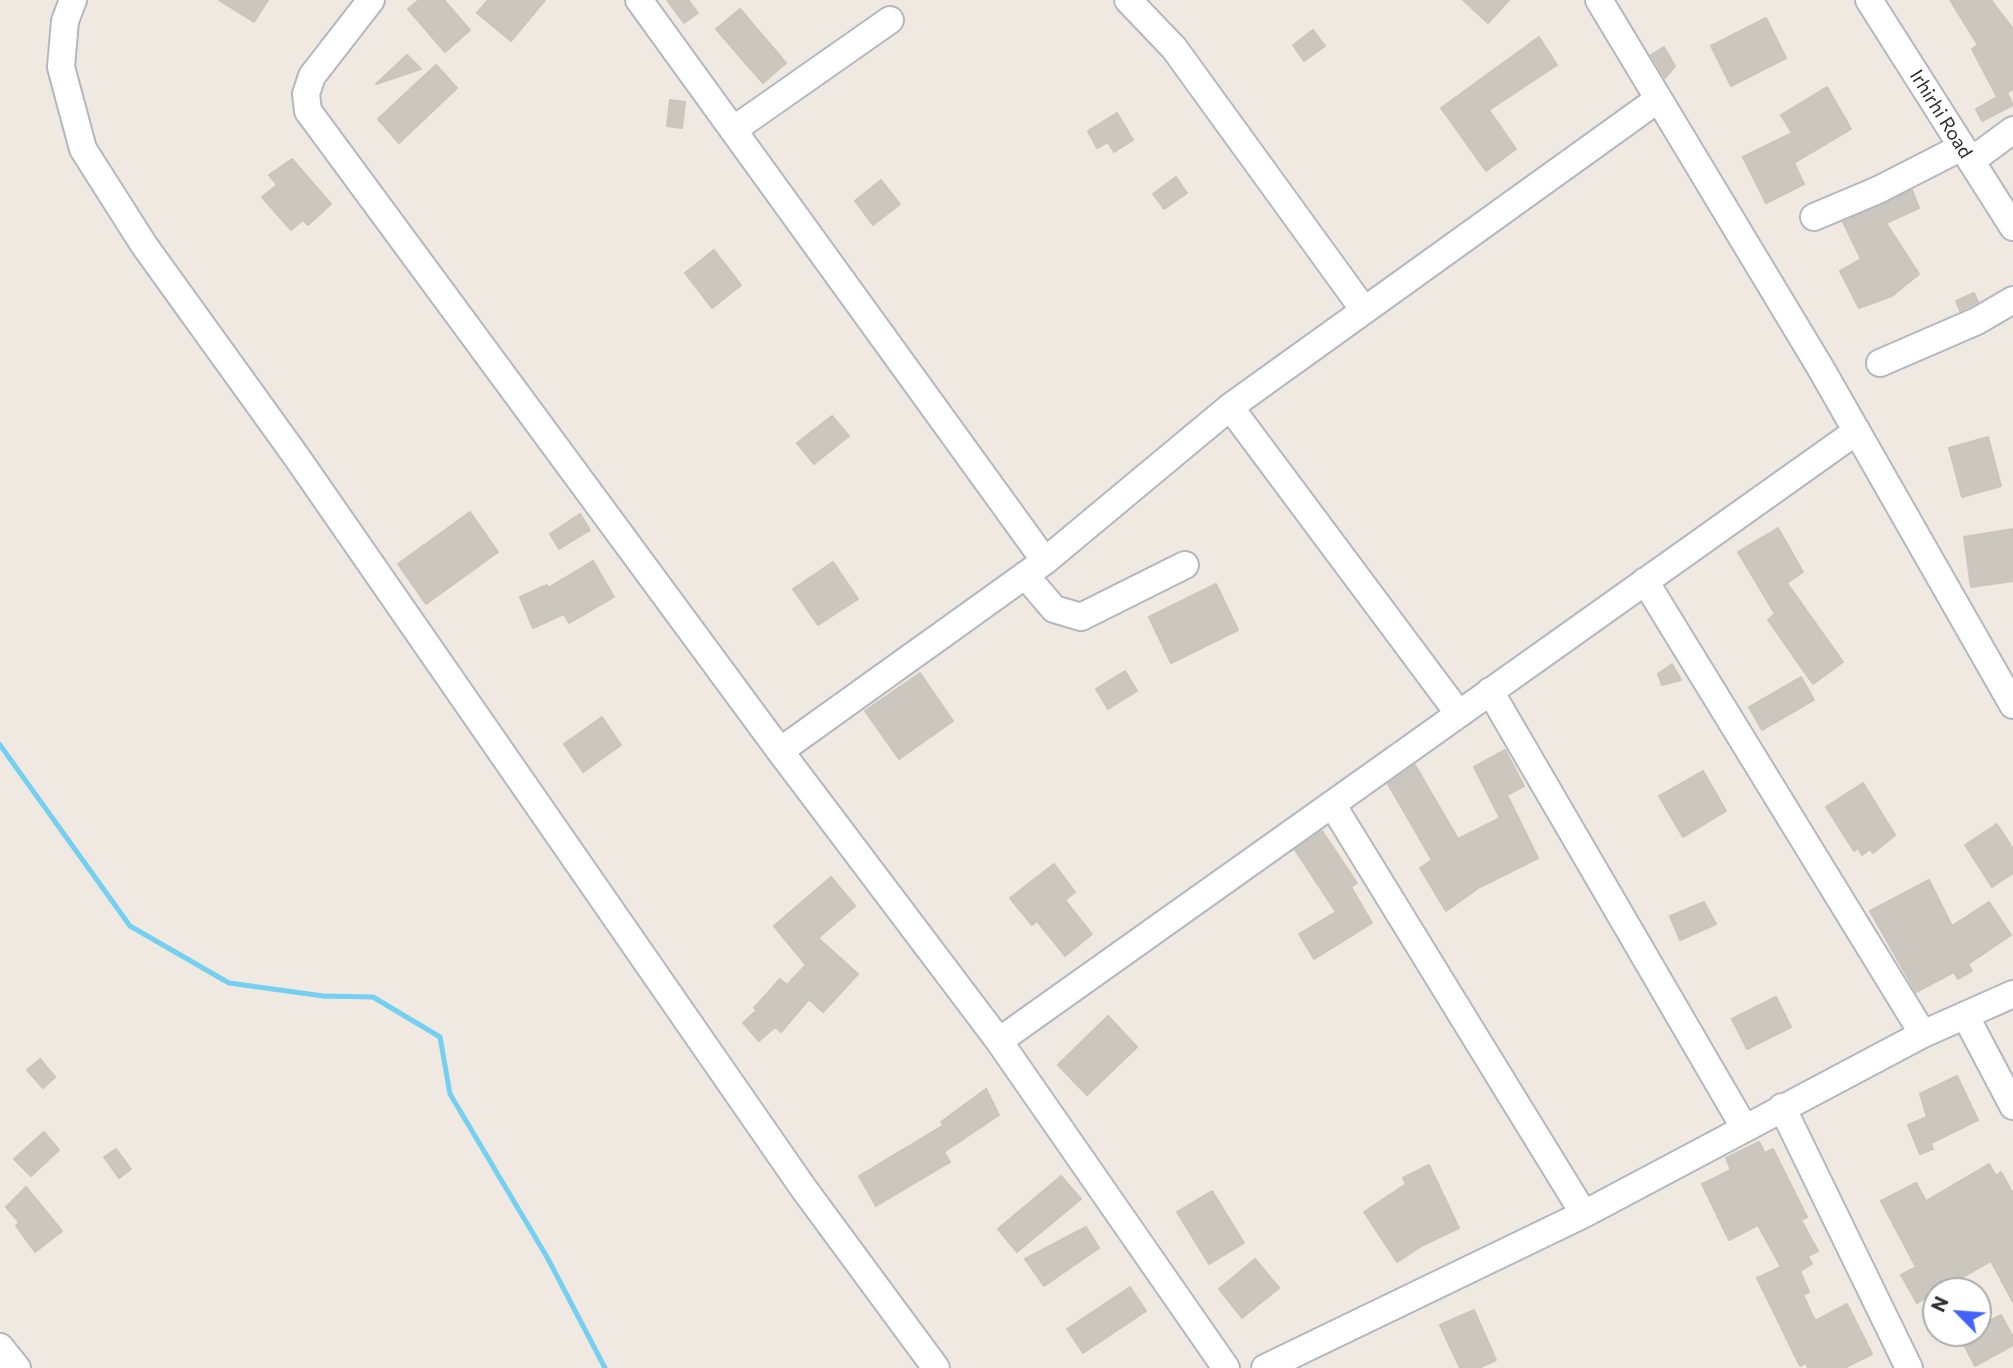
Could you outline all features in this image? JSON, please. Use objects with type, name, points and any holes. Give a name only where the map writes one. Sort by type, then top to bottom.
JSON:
[{"type":"street","points":[[74,0],[65,21],[61,67],[83,149],[144,244],[304,467],[797,1178],[936,1368]]},
{"type":"street","points":[[371,0],[312,76],[306,94],[309,111],[780,751],[999,1041],[1226,1368]]},
{"type":"street","points":[[639,0],[733,130],[1035,568],[1054,609],[1081,617],[1185,565]]},
{"type":"street","points":[[1128,0],[1174,48],[1364,310]]},
{"type":"street","points":[[1599,0],[1857,430],[1977,646],[2013,705]]},
{"type":"street","name":"Irhirhi Road","points":[[1869,0],[2013,227]]},
{"type":"street","points":[[733,130],[890,20]]},
{"type":"street","points":[[780,751],[1035,568],[1230,407],[1657,100]]},
{"type":"street","points":[[1814,217],[1967,154],[2013,130]]},
{"type":"street","points":[[1880,363],[1977,321],[2013,300]]},
{"type":"street","points":[[1230,407],[1459,714]]},
{"type":"street","points":[[999,1041],[1857,430]]},
{"type":"street","points":[[1645,582],[1923,1034]]},
{"type":"street","points":[[1490,691],[1744,1127]]},
{"type":"street","points":[[1332,804],[1584,1214]]},
{"type":"street","points":[[1265,1368],[1584,1214],[1923,1034],[2013,994]]},
{"type":"street","points":[[1965,1015],[2013,1106]]},
{"type":"street","points":[[1782,1107],[1909,1368]]},
{"type":"street","points":[[0,1348],[18,1368]]},
{"type":"building","points":[[219,0],[268,0],[254,22]]},
{"type":"building","points":[[419,0],[444,0],[470,30],[445,52],[408,9]]},
{"type":"building","points":[[488,0],[545,0],[511,41],[477,13]]},
{"type":"building","points":[[667,0],[688,0],[698,13],[684,23]]},
{"type":"building","points":[[1463,0],[1509,0],[1488,23]]},
{"type":"building","points":[[1950,0],[1991,0],[2013,29],[2013,89],[2007,93],[2013,105],[1982,121],[1976,109],[1997,97],[1972,49],[1978,45]]},
{"type":"building","points":[[740,9],[786,63],[763,83],[716,29]]},
{"type":"building","points":[[1766,18],[1786,58],[1731,86],[1711,46]]},
{"type":"building","points":[[1313,30],[1325,46],[1304,61],[1293,45]]},
{"type":"building","points":[[1539,37],[1557,65],[1489,110],[1516,149],[1486,171],[1441,108]]},
{"type":"building","points":[[1664,47],[1675,66],[1665,78],[1651,55]]},
{"type":"building","points":[[407,55],[421,69],[376,84]]},
{"type":"building","points":[[436,65],[457,88],[399,143],[378,119]]},
{"type":"building","points":[[1827,87],[1851,129],[1794,163],[1804,184],[1766,203],[1743,157],[1792,133],[1781,115]]},
{"type":"building","points":[[670,100],[685,102],[682,128],[667,126]]},
{"type":"building","points":[[1117,113],[1133,140],[1114,152],[1108,142],[1097,148],[1088,131]]},
{"type":"building","points":[[292,159],[331,204],[308,225],[303,220],[291,230],[262,197],[277,185],[269,175]]},
{"type":"building","points":[[1176,177],[1187,193],[1164,209],[1153,194]]},
{"type":"building","points":[[881,180],[900,204],[873,225],[855,201]]},
{"type":"building","points":[[1912,190],[1919,208],[1886,223],[1919,274],[1892,296],[1859,308],[1840,271],[1861,259],[1843,222]]},
{"type":"building","points":[[714,250],[741,285],[712,308],[685,273]]},
{"type":"building","points":[[1974,293],[1978,302],[1960,311],[1956,301]]},
{"type":"building","points":[[832,416],[849,436],[814,464],[797,443]]},
{"type":"building","points":[[1988,437],[2001,486],[1962,497],[1949,448]]},
{"type":"building","points":[[470,512],[498,552],[426,604],[398,564]]},
{"type":"building","points":[[580,514],[590,530],[559,549],[550,534]]},
{"type":"building","points":[[1778,528],[1803,572],[1787,583],[1843,662],[1813,684],[1768,620],[1775,614],[1738,552]]},
{"type":"building","points":[[2013,529],[2013,581],[1971,587],[1964,537]]},
{"type":"building","points":[[593,561],[614,597],[569,623],[564,614],[533,628],[520,597],[547,585],[548,588]]},
{"type":"building","points":[[833,562],[858,599],[818,625],[793,589]]},
{"type":"building","points":[[1216,584],[1238,630],[1171,663],[1149,617]]},
{"type":"building","points":[[1672,664],[1681,680],[1662,685],[1658,674]]},
{"type":"building","points":[[1125,671],[1137,691],[1108,709],[1096,689]]},
{"type":"building","points":[[920,673],[953,721],[899,759],[865,711]]},
{"type":"building","points":[[1801,677],[1814,700],[1762,730],[1749,707]]},
{"type":"building","points":[[602,717],[621,745],[583,772],[564,744]]},
{"type":"building","points":[[1505,750],[1524,786],[1507,795],[1538,858],[1480,887],[1446,911],[1420,868],[1432,860],[1388,784],[1415,765],[1458,839],[1500,818],[1474,767]]},
{"type":"building","points":[[1703,771],[1726,811],[1683,837],[1659,796]]},
{"type":"building","points":[[1863,783],[1895,835],[1873,853],[1870,849],[1862,855],[1858,848],[1854,851],[1826,807]]},
{"type":"building","points":[[1997,824],[2013,849],[2013,873],[1992,887],[1965,845]]},
{"type":"building","points":[[1322,831],[1357,883],[1351,887],[1372,923],[1314,959],[1299,934],[1336,912],[1295,850]]},
{"type":"building","points":[[1054,864],[1075,892],[1065,900],[1092,934],[1065,956],[1037,921],[1032,925],[1010,898]]},
{"type":"building","points":[[831,877],[855,906],[818,938],[858,974],[823,1012],[809,999],[781,1032],[775,1027],[759,1041],[743,1023],[757,1010],[754,1008],[780,979],[787,985],[806,965],[774,926]]},
{"type":"building","points":[[1929,880],[1952,926],[1989,902],[2011,935],[1968,964],[1972,971],[1958,979],[1954,972],[1916,992],[1870,911]]},
{"type":"building","points":[[1704,902],[1716,924],[1680,940],[1670,916]]},
{"type":"building","points":[[1776,997],[1791,1027],[1747,1049],[1732,1019]]},
{"type":"building","points":[[1108,1016],[1137,1047],[1087,1095],[1058,1065]]},
{"type":"building","points":[[40,1059],[55,1077],[43,1088],[27,1070]]},
{"type":"building","points":[[1957,1076],[1978,1120],[1931,1143],[1933,1149],[1920,1154],[1908,1125],[1927,1117],[1920,1094]]},
{"type":"building","points":[[986,1089],[999,1115],[944,1152],[950,1162],[876,1206],[859,1176],[944,1125],[941,1122]]},
{"type":"building","points":[[44,1132],[59,1150],[31,1176],[14,1159]]},
{"type":"building","points":[[1759,1142],[1765,1153],[1773,1149],[1807,1217],[1801,1220],[1818,1251],[1808,1256],[1812,1264],[1800,1271],[1809,1292],[1803,1295],[1815,1321],[1847,1304],[1872,1354],[1844,1368],[1808,1368],[1806,1363],[1800,1366],[1757,1278],[1781,1267],[1758,1225],[1729,1240],[1702,1184],[1731,1170],[1726,1158]]},
{"type":"building","points":[[116,1149],[131,1169],[119,1178],[104,1157]]},
{"type":"building","points":[[1989,1164],[1996,1176],[2001,1172],[2013,1194],[2013,1302],[1991,1261],[1963,1277],[1922,1277],[1922,1300],[1917,1303],[1901,1275],[1916,1267],[1881,1201],[1916,1183],[1926,1201]]},
{"type":"building","points":[[1429,1165],[1459,1228],[1423,1245],[1397,1262],[1364,1212],[1406,1184],[1403,1178]]},
{"type":"building","points":[[1061,1176],[1081,1199],[1017,1252],[998,1229]]},
{"type":"building","points":[[26,1187],[62,1231],[35,1252],[16,1226],[19,1222],[6,1207]]},
{"type":"building","points":[[1212,1191],[1244,1243],[1209,1264],[1177,1212]]},
{"type":"building","points":[[1086,1227],[1099,1248],[1044,1286],[1025,1259]]},
{"type":"building","points":[[1255,1259],[1279,1288],[1242,1318],[1219,1289]]},
{"type":"building","points":[[1130,1287],[1146,1311],[1083,1353],[1067,1329]]},
{"type":"building","points":[[1474,1310],[1496,1360],[1479,1368],[1460,1368],[1440,1325]]},
{"type":"building","points":[[2001,1315],[2013,1337],[2013,1345],[1975,1366],[1965,1347],[1992,1347],[1992,1320]]},
{"type":"waterway","points":[[0,745],[130,926],[229,983],[323,996],[373,997],[440,1037],[450,1094],[547,1257],[605,1368]]}]
